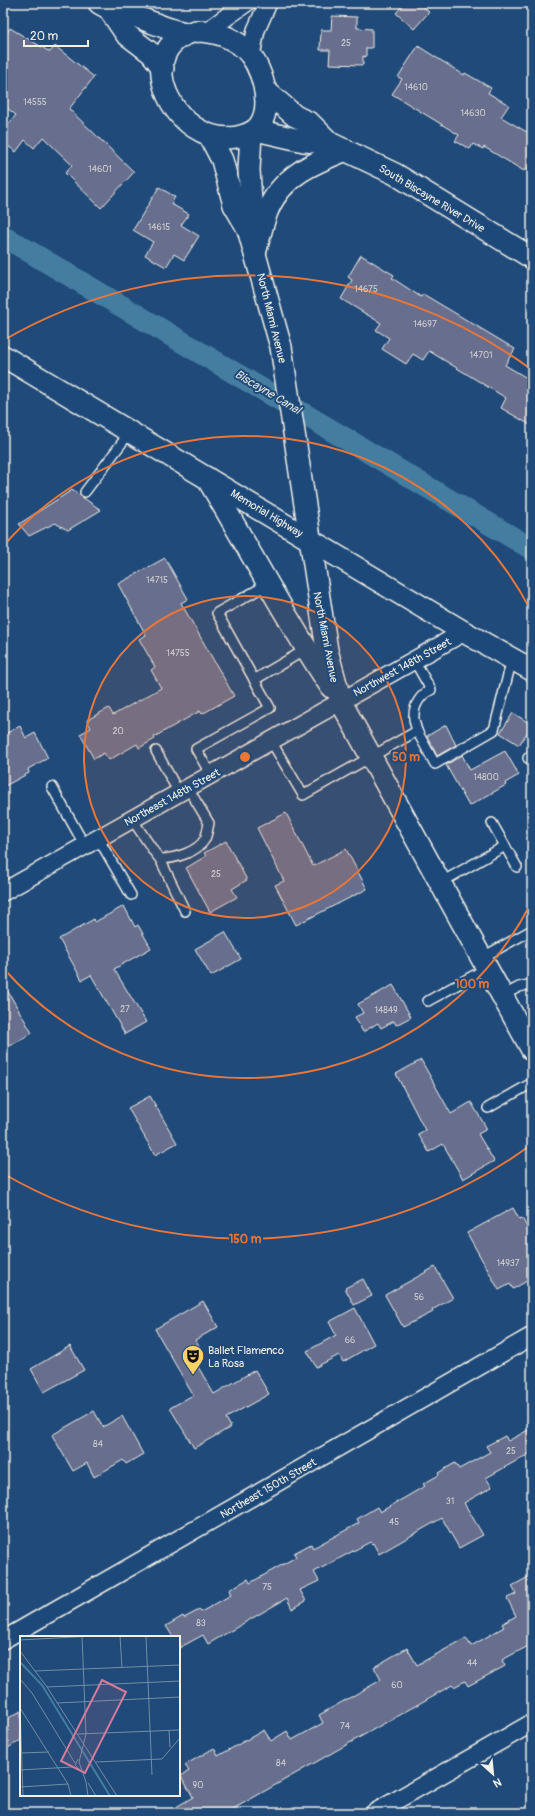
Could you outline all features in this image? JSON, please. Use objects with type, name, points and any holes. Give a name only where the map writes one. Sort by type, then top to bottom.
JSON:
[{"type":"street","points":[[207,31],[246,3]]},
{"type":"street","points":[[251,56],[256,30],[268,3]]},
{"type":"street","points":[[104,6],[138,17],[169,30],[186,33],[207,31],[220,34],[244,48],[251,56],[265,90],[264,115],[254,132],[230,138],[209,135],[197,130],[176,112],[164,88],[163,68],[170,46],[186,33]]},
{"type":"street","points":[[104,6],[126,34],[151,53],[163,68]]},
{"type":"street","name":"South Biscayne River Drive","points":[[265,90],[290,112],[310,123],[338,146],[394,174],[532,258]]},
{"type":"street","name":"South Biscayne River Drive","points":[[254,132],[338,146]]},
{"type":"street","name":"North Miami Avenue","points":[[248,229],[251,201],[249,170],[254,132]]},
{"type":"street","name":"North Miami Avenue","points":[[209,135],[222,160],[234,205],[248,229],[281,347],[327,650],[340,702],[532,1048]]},
{"type":"street","points":[[255,253],[267,211],[285,183],[338,146]]},
{"type":"street","name":"Memorial Highway","points":[[3,356],[206,476],[464,632],[532,670]]},
{"type":"street","points":[[206,476],[305,650],[340,702]]},
{"type":"street","name":"Northwest 148th Street","points":[[340,702],[464,632]]},
{"type":"street","name":"Northeast 148th Street","points":[[3,892],[340,702]]},
{"type":"street","name":"Northeast 150th Street","points":[[3,1640],[532,1336]]},
{"type":"street","points":[[374,1813],[532,1724]]},
{"type":"lane","points":[[85,492],[130,432]]},
{"type":"lane","points":[[210,775],[196,749],[270,708],[217,613],[268,584]]},
{"type":"lane","points":[[254,680],[305,650]]},
{"type":"lane","points":[[414,660],[431,690],[424,693],[420,697],[414,715],[417,731],[435,764],[494,730],[512,659]]},
{"type":"lane","points":[[271,741],[303,795],[417,731]]},
{"type":"lane","points":[[156,751],[208,823],[204,840],[194,848],[179,856],[160,859]]},
{"type":"lane","points":[[52,786],[131,895]]},
{"type":"lane","points":[[132,819],[160,859],[185,911]]},
{"type":"lane","points":[[492,823],[518,867]]},
{"type":"lane","points":[[440,883],[506,846]]},
{"type":"lane","points":[[428,1002],[532,930]]},
{"type":"lane","points":[[502,996],[519,987],[532,984]]},
{"type":"lane","points":[[488,1108],[532,1083]]},
{"type":"building","points":[[405,3],[419,3],[429,12],[414,29],[396,13]]},
{"type":"building","points":[[332,16],[357,17],[357,28],[372,29],[372,48],[366,48],[366,57],[363,56],[363,65],[329,64],[330,50],[320,50],[321,30],[331,30]]},
{"type":"building","points":[[10,28],[50,52],[55,46],[94,77],[69,109],[134,172],[101,208],[65,173],[72,165],[43,137],[34,148],[25,140],[16,152],[3,142],[3,131],[16,115],[3,105],[3,39]]},
{"type":"building","points":[[418,46],[464,75],[465,73],[491,88],[488,93],[509,105],[501,117],[532,135],[532,173],[525,169],[524,171],[484,147],[483,149],[473,144],[470,149],[455,141],[459,135],[392,94],[402,79],[398,77]]},
{"type":"building","points":[[159,187],[175,197],[171,204],[189,214],[181,225],[199,236],[184,260],[174,254],[166,267],[145,255],[153,242],[133,230]]},
{"type":"building","points":[[361,255],[394,275],[392,278],[421,297],[423,294],[515,349],[505,365],[532,381],[532,426],[501,408],[506,398],[429,351],[423,360],[413,354],[406,364],[382,349],[389,338],[376,330],[381,323],[341,299],[352,280],[348,277]]},
{"type":"building","points":[[72,490],[101,510],[68,530],[55,523],[29,536],[19,524]]},
{"type":"building","points":[[165,558],[188,599],[181,603],[234,696],[202,714],[200,711],[154,737],[155,739],[139,748],[137,744],[109,760],[104,753],[94,759],[80,734],[91,728],[87,720],[109,708],[113,715],[161,688],[151,670],[155,667],[139,639],[146,635],[118,584]]},
{"type":"building","points":[[513,713],[532,725],[519,745],[500,733]]},
{"type":"building","points":[[446,725],[456,745],[437,756],[427,736]]},
{"type":"building","points":[[20,726],[26,738],[35,733],[48,758],[28,769],[29,773],[3,787],[3,735]]},
{"type":"building","points":[[505,751],[519,775],[505,783],[506,785],[469,806],[446,765],[462,755],[470,770]]},
{"type":"building","points":[[286,813],[313,866],[346,849],[367,889],[296,925],[275,885],[284,881],[257,828]]},
{"type":"building","points":[[226,841],[247,880],[232,889],[237,897],[210,912],[186,868],[206,856],[204,853]]},
{"type":"building","points":[[124,906],[135,927],[138,925],[151,948],[114,969],[146,1022],[125,1034],[91,975],[82,980],[59,939],[94,919],[95,922]]},
{"type":"building","points":[[225,932],[241,959],[211,976],[195,949]]},
{"type":"building","points":[[3,983],[32,1033],[3,1050]]},
{"type":"building","points":[[393,985],[411,1017],[396,1025],[394,1021],[381,1028],[378,1023],[363,1032],[355,1017],[363,1013],[358,1004]]},
{"type":"building","points":[[421,1060],[451,1114],[471,1102],[487,1129],[478,1134],[494,1161],[463,1179],[443,1144],[429,1152],[418,1134],[425,1130],[396,1074]]},
{"type":"building","points":[[150,1096],[177,1143],[155,1155],[128,1108]]},
{"type":"building","points":[[513,1208],[519,1219],[522,1218],[532,1236],[532,1278],[513,1289],[510,1284],[499,1290],[467,1233]]},
{"type":"building","points":[[435,1267],[453,1298],[432,1310],[433,1312],[403,1327],[385,1295]]},
{"type":"building","points":[[363,1279],[372,1296],[354,1305],[345,1288]]},
{"type":"building","name":"Ballet Flamenco La Rosa","points":[[203,1301],[218,1327],[195,1340],[204,1354],[194,1360],[214,1394],[255,1370],[269,1394],[226,1418],[231,1427],[194,1448],[170,1408],[193,1395],[155,1329]]},
{"type":"building","points":[[355,1308],[374,1344],[343,1362],[339,1355],[316,1367],[307,1351],[336,1335],[329,1322]]},
{"type":"building","points":[[70,1346],[84,1370],[44,1392],[31,1369]]},
{"type":"building","points":[[94,1411],[103,1427],[122,1416],[143,1454],[126,1464],[123,1460],[94,1477],[87,1463],[73,1471],[52,1435]]},
{"type":"building","points":[[532,1428],[532,1452],[486,1478],[492,1487],[464,1503],[483,1535],[459,1548],[442,1518],[379,1554],[373,1543],[372,1544],[370,1542],[314,1572],[319,1581],[300,1590],[306,1601],[292,1609],[287,1598],[208,1644],[203,1635],[180,1647],[180,1636],[172,1636],[166,1626],[183,1616],[184,1618],[199,1610],[201,1612],[231,1595],[229,1590],[248,1579],[250,1583],[296,1557],[294,1553],[311,1544],[313,1548],[359,1523],[357,1519],[377,1507],[380,1512],[425,1486],[423,1484],[439,1475],[438,1473],[455,1463],[459,1469],[490,1452],[486,1446],[505,1436],[508,1441]]},
{"type":"building","points":[[532,1575],[532,1644],[502,1660],[505,1666],[468,1686],[465,1681],[454,1687],[452,1685],[226,1813],[166,1813],[193,1797],[181,1776],[189,1771],[185,1765],[214,1748],[218,1756],[264,1730],[271,1741],[287,1731],[292,1740],[323,1723],[319,1715],[381,1680],[374,1667],[407,1648],[417,1665],[466,1638],[471,1646],[504,1627],[502,1624],[516,1616],[507,1598],[516,1594],[512,1586]]},
{"type":"building","points":[[20,1712],[20,1741],[3,1751],[3,1721]]},
{"type":"waterway","name":"Biscayne Canal","points":[[3,236],[532,549]]},
{"type":"place","name":"Ballet Flamenco La Rosa","points":[[193,1376]]}]
